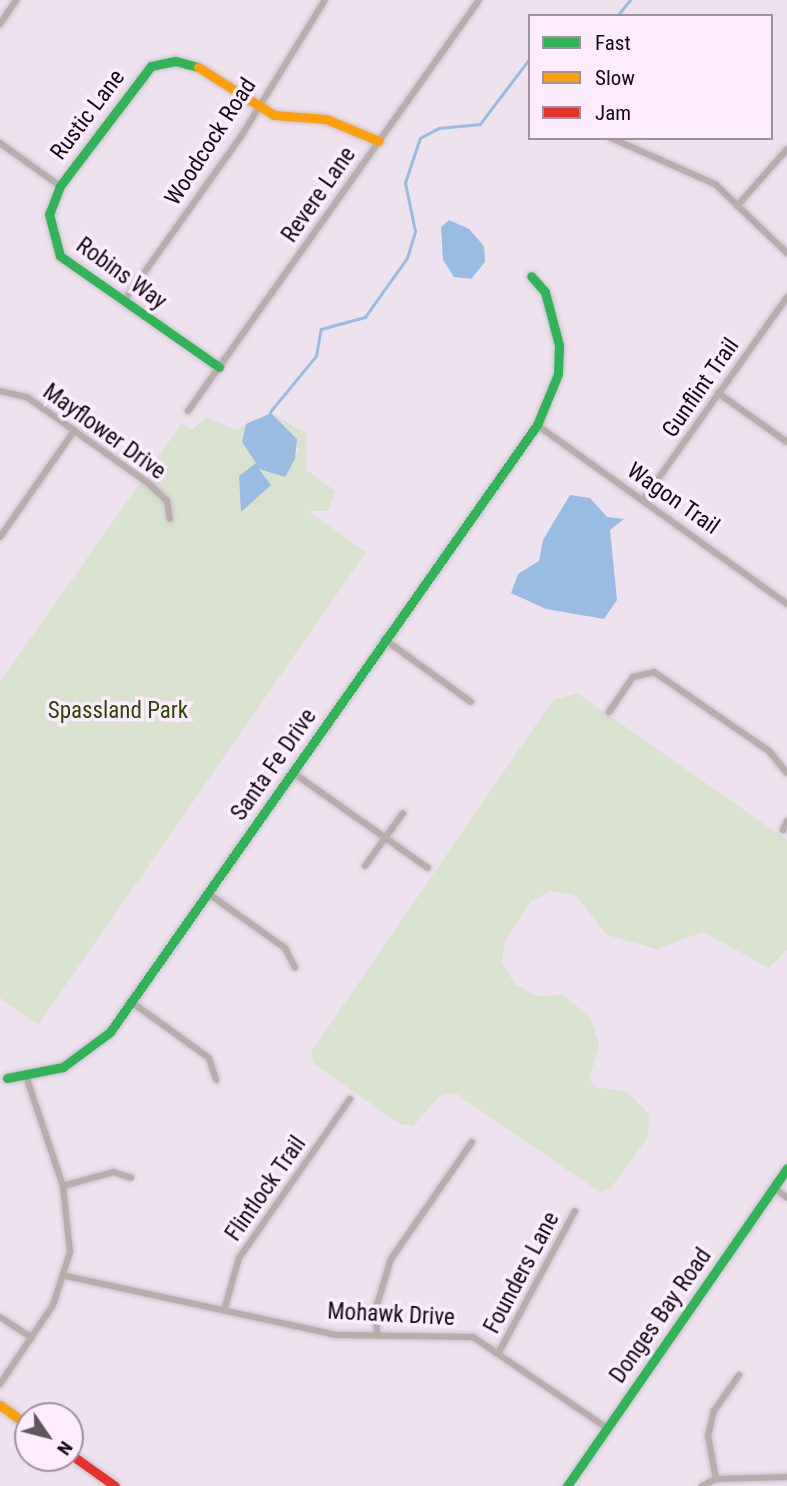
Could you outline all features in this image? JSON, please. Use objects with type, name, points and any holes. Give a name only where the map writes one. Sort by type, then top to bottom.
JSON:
[{"type":"street","points":[[0,24],[16,0]]},
{"type":"street","name":"Woodcock Road","points":[[124,301],[325,0]]},
{"type":"street","name":"Revere Lane","points":[[188,411],[479,0]]},
{"type":"street","name":"Rustic Lane","points":[[60,186],[151,66],[197,66],[256,107],[326,120],[379,141]]},
{"type":"street","points":[[616,140],[715,184],[787,253]]},
{"type":"street","points":[[0,143],[60,186]]},
{"type":"street","points":[[737,205],[787,149]]},
{"type":"street","name":"Robins Way","points":[[60,186],[49,215],[60,256],[219,367]]},
{"type":"street","name":"Santa Fe Drive","points":[[7,1078],[27,1079],[88,1052],[130,1001],[209,894],[384,639],[537,425],[558,374],[559,345],[545,292],[531,276]]},
{"type":"street","name":"Gunflint Trail","points":[[643,500],[787,297]]},
{"type":"street","name":"Mayflower Drive","points":[[0,391],[27,397],[161,493],[170,519]]},
{"type":"street","points":[[718,394],[787,442]]},
{"type":"street","name":"Wagon Trail","points":[[537,425],[787,604]]},
{"type":"street","points":[[0,537],[74,431]]},
{"type":"street","points":[[384,639],[471,702]]},
{"type":"street","points":[[609,712],[633,677],[654,671],[769,751],[787,772]]},
{"type":"street","points":[[292,772],[428,868]]},
{"type":"street","points":[[365,866],[403,813]]},
{"type":"street","points":[[783,830],[787,821]]},
{"type":"street","points":[[209,894],[285,948],[295,968]]},
{"type":"street","points":[[130,1001],[209,1058],[216,1080]]},
{"type":"street","points":[[0,1384],[32,1338],[66,1276],[71,1234],[63,1186],[27,1079]]},
{"type":"street","name":"Flintlock Trail","points":[[225,1307],[239,1258],[350,1099]]},
{"type":"street","points":[[377,1335],[376,1308],[391,1259],[472,1142]]},
{"type":"street","name":"Donges Bay Road","points":[[567,1486],[787,1168]]},
{"type":"street","points":[[63,1186],[108,1172],[131,1178]]},
{"type":"street","points":[[774,1187],[787,1198]]},
{"type":"street","name":"Founders Lane","points":[[499,1352],[575,1211]]},
{"type":"street","name":"Mohawk Drive","points":[[66,1276],[153,1298],[225,1307],[337,1335],[473,1336],[607,1428]]},
{"type":"street","points":[[0,1317],[32,1338]]},
{"type":"street","points":[[716,1479],[708,1436],[715,1411],[738,1375]]},
{"type":"street","points":[[84,1464],[114,1486]]},
{"type":"street","points":[[702,1486],[716,1479],[787,1477]]},
{"type":"green space","name":"Spassland Park","points":[[271,413],[306,433],[307,470],[335,491],[328,511],[308,511],[366,552],[38,1025],[0,998],[0,682],[182,423],[192,430],[207,417],[235,430],[246,425],[242,442],[256,463],[250,468],[266,480],[260,469],[285,477],[298,449]]},
{"type":"green space","points":[[577,693],[787,840],[787,950],[769,968],[703,932],[656,949],[607,935],[576,896],[551,891],[531,901],[505,941],[502,963],[515,984],[536,996],[563,995],[591,1018],[599,1045],[589,1079],[596,1087],[627,1092],[649,1114],[648,1137],[611,1188],[601,1193],[455,1093],[440,1096],[413,1126],[400,1124],[314,1064],[311,1052],[553,700]]},
{"type":"water","points":[[449,220],[469,229],[484,246],[485,262],[471,279],[454,277],[443,260],[441,227]]},
{"type":"water","points":[[271,413],[297,439],[295,459],[285,477],[259,469],[271,485],[241,512],[239,476],[256,463],[242,442],[246,424]]},
{"type":"water","points":[[570,495],[590,498],[607,517],[624,519],[610,530],[617,600],[604,619],[546,609],[511,593],[518,574],[539,561],[543,540]]},
{"type":"waterway","points":[[619,14],[630,0]]},
{"type":"waterway","points":[[270,412],[316,356],[321,329],[365,317],[407,258],[415,231],[405,183],[420,138],[439,128],[480,124],[528,61]]},
{"type":"traffic: fast","points":[[198,67],[175,61],[151,66],[60,186],[49,214],[60,256],[219,367]]},
{"type":"traffic: fast","points":[[7,1078],[63,1067],[110,1032],[537,425],[558,374],[559,345],[545,292],[531,276]]},
{"type":"traffic: fast","points":[[567,1486],[787,1168]]},
{"type":"traffic: slow","points":[[198,67],[274,115],[326,119],[379,141]]},
{"type":"traffic: slow","points":[[0,1405],[14,1415]]},
{"type":"traffic: jam","points":[[84,1464],[115,1486]]}]
